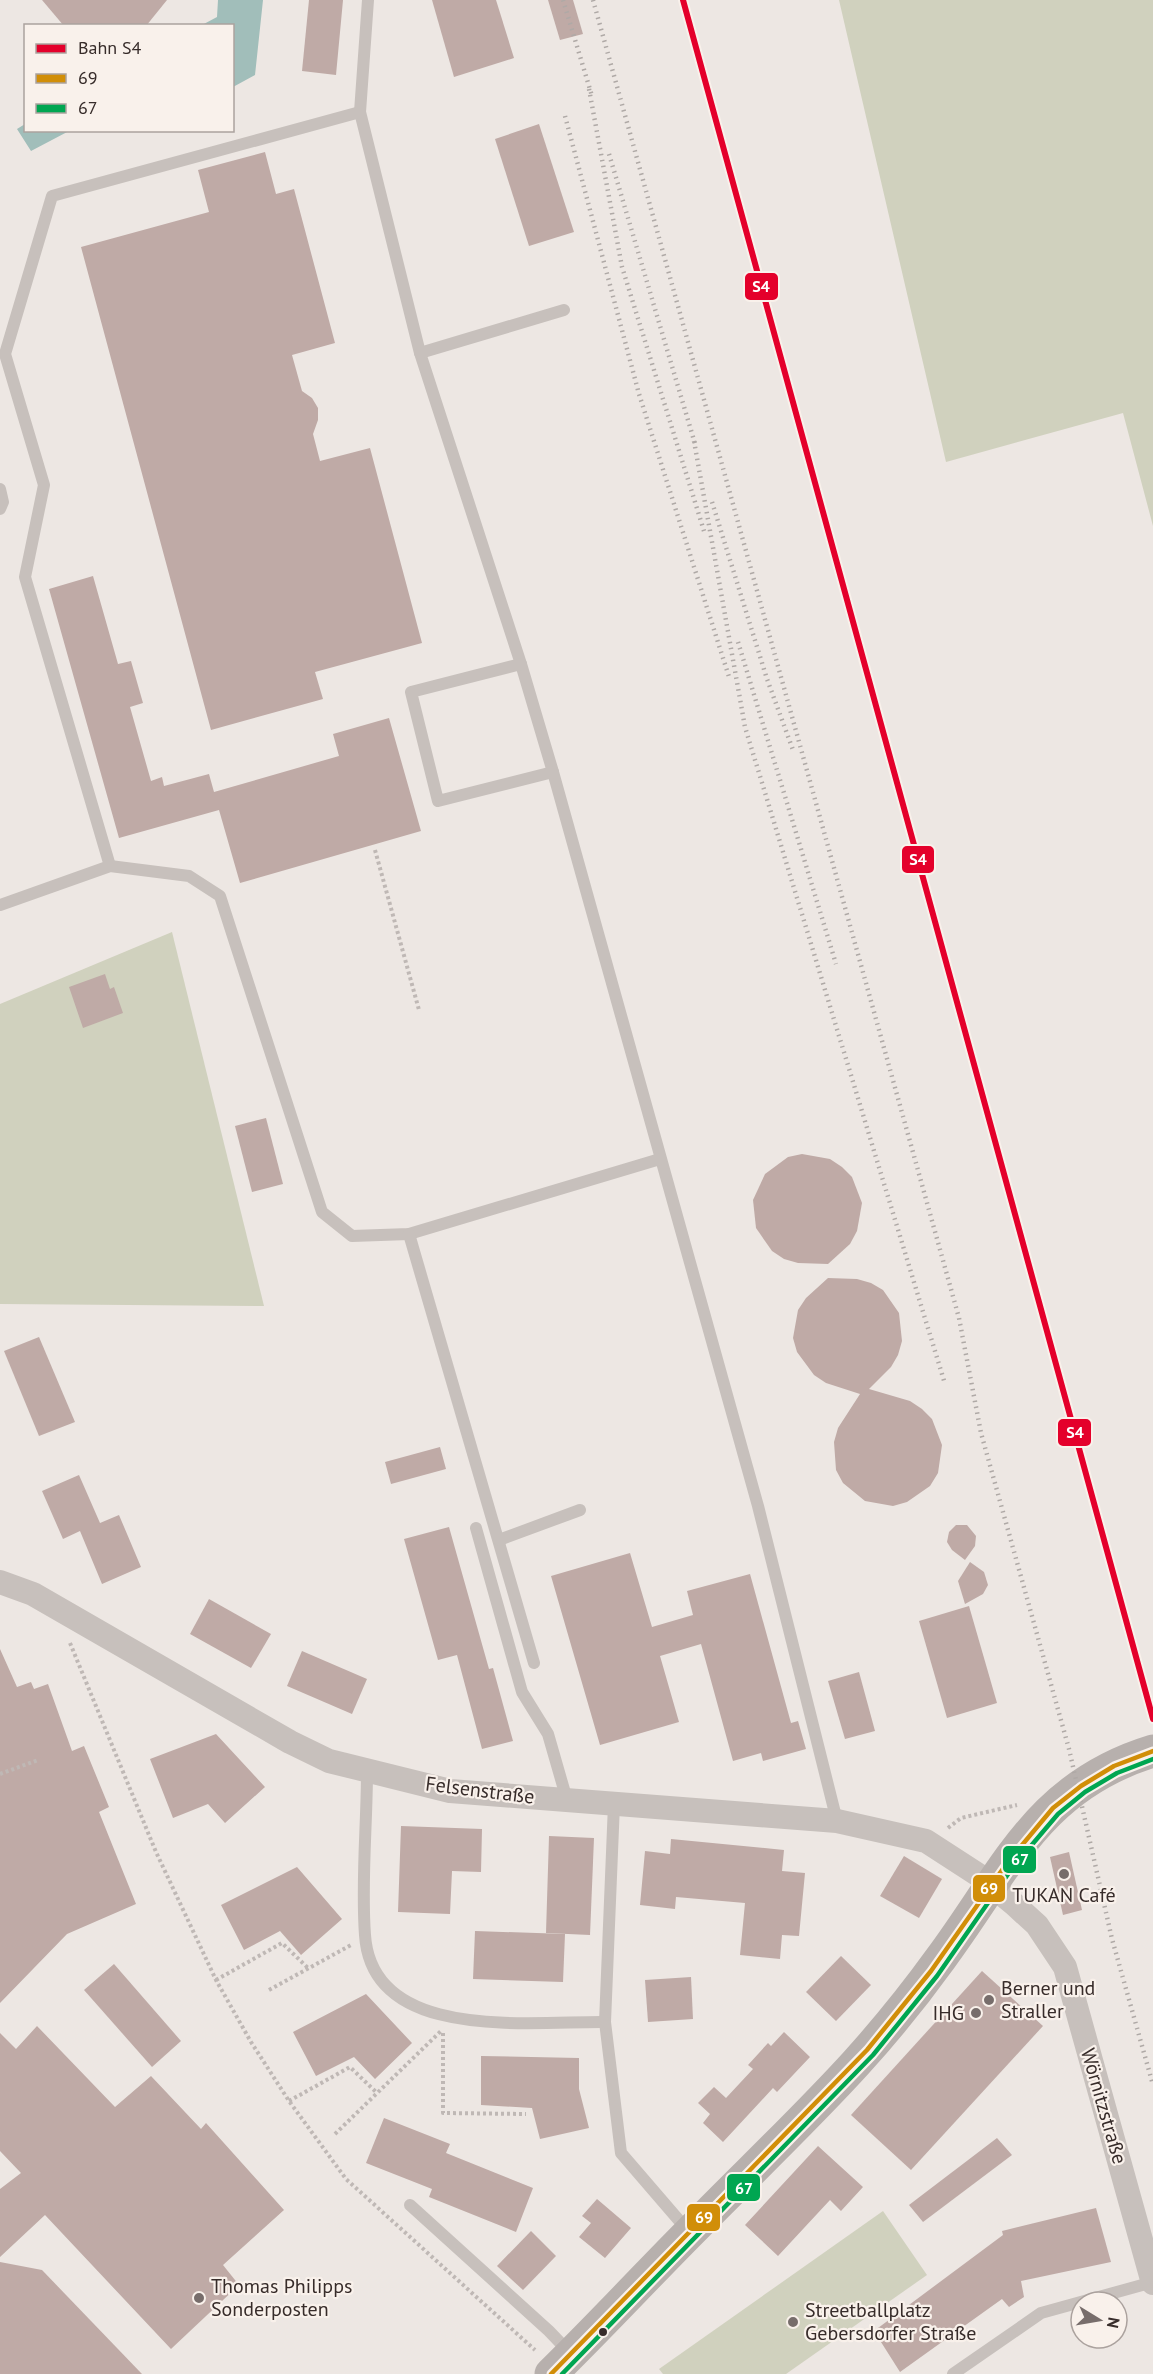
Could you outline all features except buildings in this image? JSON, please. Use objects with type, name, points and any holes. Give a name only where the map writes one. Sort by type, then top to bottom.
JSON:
[{"type":"main road","points":[[559,2366],[857,2061],[941,1958],[1022,1840],[1063,1797],[1117,1764],[1153,1752]]},
{"type":"street","name":"Felsenstraße","points":[[0,1571],[0,1582],[33,1594],[290,1743],[329,1761],[450,1791],[837,1821],[926,1841],[991,1885]]},
{"type":"street","name":"Wörnitzstraße","points":[[991,1885],[1037,1925],[1065,1967],[1153,2282]]},
{"type":"lane","points":[[368,0],[360,112],[420,353],[522,664],[554,772],[758,1506],[837,1821]]},
{"type":"lane","points":[[110,866],[26,577],[44,485],[2,353],[52,196],[360,112]]},
{"type":"lane","points":[[420,353],[564,310]]},
{"type":"lane","points":[[0,489],[3,502],[0,509]]},
{"type":"lane","points":[[522,664],[411,692],[438,801],[554,772]]},
{"type":"lane","points":[[0,905],[110,866],[189,876],[220,896],[322,1212],[352,1236],[410,1234],[660,1160]]},
{"type":"lane","points":[[410,1234],[534,1663]]},
{"type":"lane","points":[[499,1540],[580,1510]]},
{"type":"lane","points":[[476,1528],[522,1692],[548,1734],[567,1800]]},
{"type":"lane","points":[[368,1771],[364,1937],[373,1969],[392,1991],[411,2007],[460,2021],[605,2022]]},
{"type":"lane","points":[[614,1803],[605,2022],[621,2153],[689,2232]]},
{"type":"lane","points":[[410,2205],[549,2331],[559,2366]]},
{"type":"lane","points":[[953,2374],[1041,2313],[1153,2282]]},
{"type":"path","points":[[375,850],[419,1010]]},
{"type":"path","points":[[69,1616],[69,1641],[156,1852],[216,1980],[251,2042],[289,2101],[346,2179],[559,2366]]},
{"type":"path","points":[[0,1774],[38,1760]]},
{"type":"path","points":[[926,1841],[961,1818],[1022,1804]]},
{"type":"path","points":[[269,1990],[364,1937]]},
{"type":"path","points":[[216,1980],[282,1943],[308,1968]]},
{"type":"path","points":[[335,2134],[443,2029],[443,2113],[526,2114]]},
{"type":"path","points":[[289,2101],[350,2067],[377,2093]]},
{"type":"green space","points":[[839,0],[1153,0],[1153,526],[1123,413],[946,462]]},
{"type":"green space","points":[[172,932],[264,1306],[0,1304],[0,1004]]},
{"type":"green space","name":"Streetballplatz Gebersdorfer Straße","points":[[883,2211],[927,2275],[786,2374],[663,2374],[659,2369]]},
{"type":"water","points":[[218,0],[263,0],[255,75],[234,86],[234,24],[204,24],[217,17]]},
{"type":"water","points":[[24,125],[24,132],[67,132],[31,151],[17,129]]},
{"type":"railway","points":[[563,0],[592,96]]},
{"type":"railway","points":[[593,0],[959,1318],[981,1433],[1069,1749],[1112,1939],[1153,2085]]},
{"type":"railway","points":[[589,89],[622,267],[704,531]]},
{"type":"railway","points":[[565,116],[639,394],[730,680]]},
{"type":"railway","points":[[609,154],[696,447]]},
{"type":"railway","points":[[694,441],[745,727],[945,1384]]},
{"type":"railway","points":[[712,502],[767,679],[793,750]]},
{"type":"railway","points":[[738,642],[836,964]]},
{"type":"rail line","name":"S4","points":[[683,0],[1153,1719]]},
{"type":"transit line","name":"69","points":[[551,2374],[867,2050],[931,1971],[1007,1863],[1053,1808],[1081,1786],[1114,1766],[1153,1751]]},
{"type":"transit line","name":"67","points":[[562,2374],[873,2055],[937,1976],[1013,1867],[1058,1814],[1085,1792],[1117,1773],[1153,1759]]},
{"type":"place","name":"TUKAN Café","points":[[1064,1874]]},
{"type":"place","name":"Berner und Straller","points":[[989,2000]]},
{"type":"place","name":"IHG","points":[[976,2013]]},
{"type":"place","name":"Thomas Philipps Sonderposten","points":[[199,2298]]},
{"type":"place","name":"Streetballplatz Gebersdorfer Straße","points":[[793,2322]]}]
